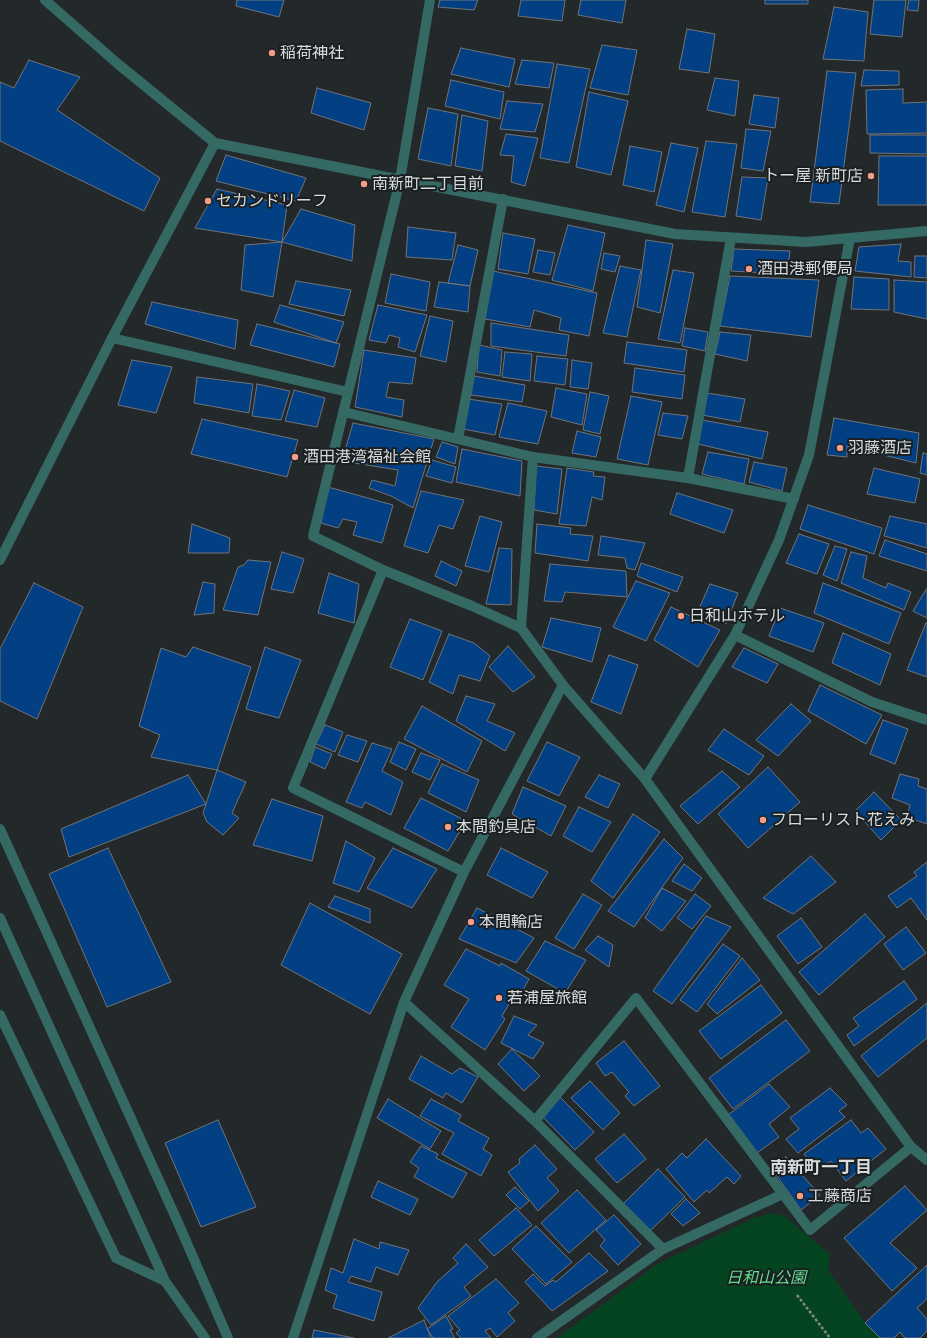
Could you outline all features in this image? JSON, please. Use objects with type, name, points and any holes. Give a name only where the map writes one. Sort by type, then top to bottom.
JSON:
[{"type":"street","points":[[45,0],[118,64],[215,143],[675,234],[806,242],[927,230]]},
{"type":"street","points":[[430,0],[400,180],[313,536],[383,570],[522,628],[563,685],[645,779],[911,1146],[927,1160]]},
{"type":"street","points":[[0,560],[112,338],[215,143]]},
{"type":"street","points":[[458,439],[503,199]]},
{"type":"street","points":[[688,478],[731,238]]},
{"type":"street","points":[[645,779],[735,635],[779,540],[809,455],[850,238]]},
{"type":"street","points":[[112,338],[348,392]]},
{"type":"street","points":[[344,412],[533,457],[688,478],[794,499]]},
{"type":"street","points":[[522,628],[533,457]]},
{"type":"street","points":[[383,570],[294,788],[464,872]]},
{"type":"street","points":[[735,635],[872,702],[927,720]]},
{"type":"street","points":[[294,1338],[404,1002],[464,872],[563,685]]},
{"type":"street","points":[[0,829],[180,1227],[228,1338]]},
{"type":"street","points":[[0,918],[165,1281],[205,1338]]},
{"type":"street","points":[[535,1121],[636,998],[810,1230],[911,1146]]},
{"type":"street","points":[[404,1002],[535,1121],[663,1249]]},
{"type":"street","points":[[0,1015],[116,1258],[165,1281]]},
{"type":"street","points":[[538,1338],[663,1249],[783,1194]]},
{"type":"path","points":[[797,1295],[830,1338]]},
{"type":"green space","name":"日和山公園","points":[[772,1213],[784,1216],[830,1254],[828,1270],[865,1323],[880,1338],[557,1338],[659,1263],[754,1218]]},
{"type":"building","points":[[237,0],[284,0],[279,17],[236,6]]},
{"type":"building","points":[[440,0],[478,0],[474,10],[438,7]]},
{"type":"building","points":[[521,0],[565,0],[562,21],[518,16]]},
{"type":"building","points":[[581,0],[626,0],[622,23],[578,15]]},
{"type":"building","points":[[765,0],[808,0],[808,4],[765,4]]},
{"type":"building","points":[[874,0],[906,0],[902,37],[870,34]]},
{"type":"building","points":[[909,0],[919,0],[918,11],[907,10]]},
{"type":"building","points":[[834,7],[868,12],[864,61],[823,59]]},
{"type":"building","points":[[687,29],[715,34],[709,73],[679,69]]},
{"type":"building","points":[[602,45],[637,50],[628,95],[590,88]]},
{"type":"building","points":[[461,48],[515,59],[509,87],[451,74]]},
{"type":"building","points":[[29,60],[80,77],[57,110],[160,178],[144,211],[0,141],[0,82],[14,88]]},
{"type":"building","points":[[522,60],[554,63],[549,88],[515,84]]},
{"type":"building","points":[[557,64],[590,69],[569,163],[540,158]]},
{"type":"building","points":[[864,70],[899,71],[899,85],[861,86]]},
{"type":"building","points":[[827,71],[856,73],[839,204],[810,202]]},
{"type":"building","points":[[715,78],[739,81],[735,116],[707,110]]},
{"type":"building","points":[[451,80],[504,92],[500,119],[445,106]]},
{"type":"building","points":[[317,88],[371,103],[364,130],[311,113]]},
{"type":"building","points":[[903,89],[903,103],[927,102],[927,133],[867,134],[866,90]]},
{"type":"building","points":[[589,92],[628,101],[611,175],[576,167]]},
{"type":"building","points":[[754,95],[779,98],[775,128],[749,124]]},
{"type":"building","points":[[507,101],[543,104],[535,132],[500,129]]},
{"type":"building","points":[[428,108],[458,114],[451,166],[418,159]]},
{"type":"building","points":[[462,115],[488,121],[482,171],[455,166]]},
{"type":"building","points":[[746,129],[771,131],[763,171],[741,168]]},
{"type":"building","points":[[506,134],[538,138],[525,186],[511,182],[514,156],[500,155]]},
{"type":"building","points":[[870,135],[927,135],[927,154],[870,153]]},
{"type":"building","points":[[706,141],[737,144],[725,217],[692,212]]},
{"type":"building","points":[[671,143],[698,148],[684,212],[656,205]]},
{"type":"building","points":[[630,146],[662,152],[654,192],[623,185]]},
{"type":"building","points":[[226,155],[306,178],[296,201],[216,181]]},
{"type":"building","points":[[879,156],[927,156],[927,205],[878,205]]},
{"type":"building","points":[[742,177],[768,178],[761,220],[736,216]]},
{"type":"building","points":[[217,189],[287,205],[282,242],[195,228]]},
{"type":"building","points":[[301,209],[355,225],[352,261],[282,242]]},
{"type":"building","points":[[568,225],[605,233],[593,291],[552,280]]},
{"type":"building","points":[[408,227],[456,233],[452,260],[406,257]]},
{"type":"building","points":[[503,233],[535,239],[528,274],[498,269]]},
{"type":"building","points":[[646,240],[673,244],[660,313],[637,307]]},
{"type":"building","points":[[282,242],[273,297],[241,290],[245,245]]},
{"type":"building","points":[[901,244],[898,261],[911,262],[911,277],[855,271],[859,247]]},
{"type":"building","points":[[458,245],[478,250],[470,286],[448,283]]},
{"type":"building","points":[[734,249],[790,251],[787,274],[731,271]]},
{"type":"building","points":[[538,250],[555,253],[550,275],[533,272]]},
{"type":"building","points":[[604,253],[620,256],[615,272],[601,269]]},
{"type":"building","points":[[915,256],[927,256],[927,278],[914,277]]},
{"type":"building","points":[[620,266],[641,270],[627,337],[603,333]]},
{"type":"building","points":[[673,270],[694,273],[680,343],[658,339]]},
{"type":"building","points":[[493,271],[597,293],[589,336],[559,330],[561,318],[534,310],[530,327],[485,319]]},
{"type":"building","points":[[391,274],[430,282],[426,311],[385,303]]},
{"type":"building","points":[[730,276],[819,280],[811,337],[720,326]]},
{"type":"building","points":[[854,277],[889,279],[889,310],[851,309]]},
{"type":"building","points":[[894,280],[927,282],[927,319],[894,312]]},
{"type":"building","points":[[296,281],[351,290],[344,316],[289,304]]},
{"type":"building","points":[[439,282],[470,286],[468,312],[434,307]]},
{"type":"building","points":[[152,302],[238,320],[235,349],[145,324]]},
{"type":"building","points":[[280,305],[344,322],[336,343],[274,322]]},
{"type":"building","points":[[378,305],[427,315],[415,352],[398,347],[400,338],[389,335],[386,343],[369,340]]},
{"type":"building","points":[[430,316],[453,321],[446,362],[420,356]]},
{"type":"building","points":[[491,323],[569,335],[566,356],[491,346]]},
{"type":"building","points":[[257,324],[340,344],[334,367],[250,345]]},
{"type":"building","points":[[685,328],[708,332],[705,351],[682,346]]},
{"type":"building","points":[[720,332],[751,335],[747,361],[715,354]]},
{"type":"building","points":[[627,342],[687,350],[684,372],[624,363]]},
{"type":"building","points":[[479,345],[502,350],[500,376],[477,372]]},
{"type":"building","points":[[364,350],[416,358],[412,384],[389,382],[386,397],[404,400],[402,417],[355,407]]},
{"type":"building","points":[[505,352],[532,354],[530,381],[502,377]]},
{"type":"building","points":[[537,356],[568,359],[565,385],[534,381]]},
{"type":"building","points":[[132,360],[172,367],[156,413],[118,405]]},
{"type":"building","points":[[572,360],[592,363],[588,389],[570,387]]},
{"type":"building","points":[[635,368],[685,375],[682,399],[632,392]]},
{"type":"building","points":[[474,376],[525,385],[522,402],[471,395]]},
{"type":"building","points":[[197,377],[253,384],[249,413],[194,403]]},
{"type":"building","points":[[257,384],[290,391],[281,420],[252,416]]},
{"type":"building","points":[[556,388],[587,394],[582,425],[551,417]]},
{"type":"building","points":[[294,390],[325,398],[317,427],[285,421]]},
{"type":"building","points":[[590,392],[609,396],[600,434],[583,430]]},
{"type":"building","points":[[707,393],[745,399],[740,422],[702,415]]},
{"type":"building","points":[[631,396],[662,402],[648,465],[617,459]]},
{"type":"building","points":[[468,399],[502,404],[495,435],[463,429]]},
{"type":"building","points":[[508,403],[547,411],[538,444],[499,437]]},
{"type":"building","points":[[663,413],[688,416],[682,439],[658,435]]},
{"type":"building","points":[[834,418],[919,433],[916,463],[847,446],[847,457],[827,455]]},
{"type":"building","points":[[202,419],[298,440],[287,477],[191,454]]},
{"type":"building","points":[[702,420],[768,432],[762,459],[698,444]]},
{"type":"building","points":[[353,423],[434,439],[413,508],[391,496],[369,488],[372,480],[395,486],[398,470],[342,461]]},
{"type":"building","points":[[577,431],[601,437],[596,457],[572,453]]},
{"type":"building","points":[[442,442],[458,447],[455,464],[436,457]]},
{"type":"building","points":[[462,449],[522,461],[520,496],[456,482]]},
{"type":"building","points":[[708,452],[749,459],[744,484],[702,474]]},
{"type":"building","points":[[923,453],[927,454],[927,475],[920,473]]},
{"type":"building","points":[[432,460],[456,467],[452,483],[426,476]]},
{"type":"building","points":[[754,462],[787,468],[782,491],[749,482]]},
{"type":"building","points":[[536,466],[562,469],[557,514],[534,510]]},
{"type":"building","points":[[567,468],[594,472],[593,476],[605,477],[602,500],[592,497],[586,526],[559,524]]},
{"type":"building","points":[[874,468],[920,479],[915,503],[867,494]]},
{"type":"building","points":[[328,487],[393,505],[382,543],[353,535],[357,522],[343,519],[338,528],[321,523]]},
{"type":"building","points":[[421,491],[464,500],[453,529],[439,525],[428,553],[404,546]]},
{"type":"building","points":[[677,493],[733,510],[724,533],[670,514]]},
{"type":"building","points":[[808,505],[882,528],[874,554],[800,529]]},
{"type":"building","points":[[480,516],[502,522],[489,572],[465,566]]},
{"type":"building","points":[[890,516],[927,524],[927,548],[884,536]]},
{"type":"building","points":[[192,524],[230,538],[229,553],[188,553]]},
{"type":"building","points":[[537,524],[571,528],[570,534],[593,536],[588,561],[535,553]]},
{"type":"building","points":[[799,534],[829,544],[817,574],[786,563]]},
{"type":"building","points":[[601,536],[645,543],[635,570],[627,568],[625,558],[598,555]]},
{"type":"building","points":[[885,540],[927,554],[927,571],[879,556]]},
{"type":"building","points":[[835,546],[847,549],[837,581],[823,575]]},
{"type":"building","points":[[499,548],[512,549],[511,605],[486,604]]},
{"type":"building","points":[[282,552],[304,559],[293,593],[271,589]]},
{"type":"building","points":[[851,552],[867,556],[863,578],[886,588],[888,583],[911,592],[904,610],[841,583]]},
{"type":"building","points":[[248,560],[271,562],[258,615],[223,610],[238,567],[244,565]]},
{"type":"building","points":[[441,561],[462,571],[456,586],[435,576]]},
{"type":"building","points":[[641,563],[683,577],[677,592],[637,576]]},
{"type":"building","points":[[550,564],[626,571],[627,597],[565,592],[562,602],[544,601]]},
{"type":"building","points":[[329,573],[359,584],[354,623],[318,613]]},
{"type":"building","points":[[636,581],[670,593],[646,641],[613,627]]},
{"type":"building","points":[[203,582],[215,584],[214,613],[194,615]]},
{"type":"building","points":[[34,583],[83,607],[37,719],[0,701],[0,649]]},
{"type":"building","points":[[823,583],[901,613],[889,644],[814,613]]},
{"type":"building","points":[[710,584],[738,593],[726,624],[698,611]]},
{"type":"building","points":[[927,588],[927,618],[913,611]]},
{"type":"building","points":[[671,607],[720,630],[698,667],[654,640]]},
{"type":"building","points":[[780,608],[824,623],[813,652],[769,636]]},
{"type":"building","points":[[551,618],[601,628],[592,662],[542,647]]},
{"type":"building","points":[[410,619],[442,631],[423,680],[390,667]]},
{"type":"building","points":[[927,623],[927,677],[907,670]]},
{"type":"building","points":[[843,633],[891,654],[880,685],[832,663]]},
{"type":"building","points":[[449,634],[474,643],[490,656],[480,681],[459,675],[453,694],[429,682]]},
{"type":"building","points":[[508,646],[535,677],[513,692],[489,667]]},
{"type":"building","points":[[193,647],[251,667],[217,770],[151,757],[160,735],[139,726],[161,648],[186,657]]},
{"type":"building","points":[[265,647],[301,660],[279,718],[246,709]]},
{"type":"building","points":[[744,648],[778,664],[767,683],[732,667]]},
{"type":"building","points":[[609,655],[638,665],[621,714],[591,702]]},
{"type":"building","points":[[820,685],[882,715],[866,744],[808,711]]},
{"type":"building","points":[[466,696],[495,704],[487,721],[515,733],[505,751],[456,721]]},
{"type":"building","points":[[791,704],[811,721],[778,756],[756,740]]},
{"type":"building","points":[[422,706],[482,741],[467,772],[404,739]]},
{"type":"building","points":[[883,720],[908,729],[895,764],[870,754]]},
{"type":"building","points":[[325,725],[343,732],[335,752],[316,744]]},
{"type":"building","points":[[724,729],[764,756],[749,775],[708,750]]},
{"type":"building","points":[[347,735],[367,741],[358,762],[338,755]]},
{"type":"building","points":[[399,742],[416,749],[406,770],[390,762]]},
{"type":"building","points":[[547,742],[580,757],[559,796],[527,781]]},
{"type":"building","points":[[372,743],[392,749],[382,771],[403,782],[391,815],[365,802],[362,808],[346,802]]},
{"type":"building","points":[[315,747],[332,754],[325,769],[310,762]]},
{"type":"building","points":[[421,753],[440,760],[430,780],[412,772]]},
{"type":"building","points":[[442,764],[479,780],[466,812],[428,793]]},
{"type":"building","points":[[768,767],[800,802],[748,848],[718,814]]},
{"type":"building","points":[[217,770],[246,782],[232,813],[239,818],[223,835],[207,822],[203,813]]},
{"type":"building","points":[[722,771],[740,787],[698,824],[680,806]]},
{"type":"building","points":[[900,774],[919,779],[918,786],[927,789],[927,824],[907,817],[910,805],[892,798]]},
{"type":"building","points":[[188,775],[206,804],[69,857],[61,829]]},
{"type":"building","points":[[599,775],[620,784],[608,808],[585,797]]},
{"type":"building","points":[[523,787],[566,806],[551,836],[512,814]]},
{"type":"building","points":[[874,792],[901,820],[881,840],[855,811]]},
{"type":"building","points":[[421,798],[466,821],[448,851],[404,828]]},
{"type":"building","points":[[272,799],[323,816],[312,861],[253,845]]},
{"type":"building","points":[[579,807],[611,822],[592,852],[563,836]]},
{"type":"building","points":[[633,814],[660,832],[613,898],[591,881]]},
{"type":"building","points":[[664,839],[683,858],[634,927],[608,911]]},
{"type":"building","points":[[346,841],[375,858],[359,892],[333,883]]},
{"type":"building","points":[[108,848],[171,982],[107,1007],[49,874]]},
{"type":"building","points":[[393,848],[437,869],[412,908],[367,888]]},
{"type":"building","points":[[501,848],[548,872],[532,898],[487,875]]},
{"type":"building","points":[[811,856],[836,882],[793,914],[763,898]]},
{"type":"building","points":[[927,862],[927,920],[911,898],[897,908],[888,896],[917,876],[914,872]]},
{"type":"building","points":[[684,864],[702,878],[692,891],[672,881]]},
{"type":"building","points":[[662,888],[686,901],[662,931],[645,918]]},
{"type":"building","points":[[583,894],[602,905],[574,949],[555,938]]},
{"type":"building","points":[[695,894],[711,906],[692,929],[677,918]]},
{"type":"building","points":[[335,896],[370,909],[370,923],[328,907]]},
{"type":"building","points":[[310,903],[402,954],[370,1014],[281,965]]},
{"type":"building","points":[[477,908],[534,938],[516,963],[459,939]]},
{"type":"building","points":[[865,914],[885,937],[819,995],[799,972]]},
{"type":"building","points":[[706,916],[731,927],[672,1004],[653,991]]},
{"type":"building","points":[[801,918],[822,947],[798,964],[777,936]]},
{"type":"building","points":[[906,927],[926,953],[903,970],[884,944]]},
{"type":"building","points":[[598,936],[613,945],[609,967],[585,950]]},
{"type":"building","points":[[545,941],[586,960],[565,993],[526,971]]},
{"type":"building","points":[[723,944],[740,956],[697,1012],[680,1000]]},
{"type":"building","points":[[466,949],[500,966],[501,963],[529,979],[522,992],[518,989],[502,1016],[505,1019],[485,1050],[451,1027],[469,999],[444,985]]},
{"type":"building","points":[[742,958],[760,980],[717,1014],[707,1004]]},
{"type":"building","points":[[904,981],[917,999],[854,1046],[847,1035],[859,1026],[853,1018]]},
{"type":"building","points":[[761,985],[782,1013],[721,1059],[699,1031]]},
{"type":"building","points":[[927,1003],[927,1038],[878,1077],[861,1056]]},
{"type":"building","points":[[514,1016],[537,1025],[528,1035],[544,1043],[533,1059],[501,1043]]},
{"type":"building","points":[[786,1020],[810,1051],[733,1109],[709,1078]]},
{"type":"building","points":[[624,1041],[660,1086],[634,1106],[625,1096],[629,1092],[612,1072],[605,1076],[596,1063]]},
{"type":"building","points":[[512,1049],[540,1076],[524,1091],[498,1064]]},
{"type":"building","points":[[421,1056],[452,1074],[460,1068],[478,1077],[462,1103],[446,1093],[443,1098],[409,1079]]},
{"type":"building","points":[[590,1081],[620,1113],[603,1130],[571,1098]]},
{"type":"building","points":[[769,1084],[790,1107],[769,1124],[779,1137],[757,1153],[728,1115]]},
{"type":"building","points":[[830,1088],[847,1105],[839,1111],[845,1117],[798,1153],[786,1139],[799,1129],[790,1118]]},
{"type":"building","points":[[559,1096],[594,1132],[575,1150],[542,1116]]},
{"type":"building","points":[[388,1099],[441,1131],[430,1149],[377,1118]]},
{"type":"building","points":[[431,1099],[461,1115],[458,1121],[489,1138],[483,1149],[492,1155],[481,1176],[442,1154],[454,1133],[420,1116]]},
{"type":"building","points":[[218,1120],[256,1207],[201,1227],[165,1143]]},
{"type":"building","points":[[851,1120],[861,1133],[868,1128],[886,1149],[846,1181],[831,1161],[817,1170],[804,1154]]},
{"type":"building","points":[[624,1134],[646,1159],[617,1183],[595,1159]]},
{"type":"building","points":[[706,1139],[741,1176],[734,1184],[727,1177],[709,1193],[707,1190],[694,1202],[666,1169],[682,1153],[687,1158]]},
{"type":"building","points":[[535,1145],[557,1169],[547,1178],[559,1191],[538,1211],[508,1172],[520,1163],[519,1159]]},
{"type":"building","points":[[421,1146],[438,1154],[436,1158],[467,1173],[453,1198],[414,1177],[419,1168],[410,1162]]},
{"type":"building","points":[[786,1157],[820,1195],[801,1210],[772,1169]]},
{"type":"building","points":[[658,1169],[685,1197],[650,1231],[623,1204]]},
{"type":"building","points":[[378,1181],[418,1199],[410,1215],[371,1197]]},
{"type":"building","points":[[905,1186],[927,1210],[890,1243],[917,1268],[892,1291],[844,1238]]},
{"type":"building","points":[[515,1187],[529,1201],[520,1209],[506,1195]]},
{"type":"building","points":[[577,1190],[606,1220],[569,1253],[541,1223]]},
{"type":"building","points":[[686,1199],[700,1213],[683,1226],[671,1214]]},
{"type":"building","points":[[516,1208],[532,1225],[494,1256],[479,1240]]},
{"type":"building","points":[[614,1215],[641,1244],[618,1265],[600,1246],[605,1240],[596,1230]]},
{"type":"building","points":[[536,1226],[572,1262],[546,1284],[512,1249]]},
{"type":"building","points":[[354,1239],[379,1249],[380,1242],[409,1250],[398,1275],[376,1267],[371,1282],[351,1276],[348,1282],[382,1292],[374,1321],[333,1308],[337,1295],[325,1290],[331,1268],[343,1273]]},
{"type":"building","points":[[466,1244],[488,1267],[464,1287],[471,1296],[431,1325],[418,1308],[437,1282],[458,1263],[453,1258]]},
{"type":"building","points":[[589,1253],[608,1271],[552,1311],[525,1282],[533,1274],[545,1286],[553,1280],[556,1282]]},
{"type":"building","points":[[927,1265],[927,1299],[917,1308],[927,1319],[927,1331],[920,1338],[905,1338],[900,1332],[894,1338],[880,1338],[865,1323]]},
{"type":"building","points":[[496,1279],[519,1303],[508,1313],[515,1321],[497,1337],[490,1328],[485,1331],[491,1338],[461,1338],[456,1333],[460,1330],[448,1316]]},
{"type":"building","points":[[446,1316],[453,1329],[450,1330],[455,1338],[433,1338],[427,1329]]},
{"type":"building","points":[[424,1320],[431,1338],[388,1338]]},
{"type":"building","points":[[314,1330],[354,1338],[312,1338]]},
{"type":"place","name":"稲荷神社","points":[[272,53]]},
{"type":"place","name":"トー屋 新町店","points":[[871,176]]},
{"type":"place","name":"南新町二丁目前","points":[[364,184]]},
{"type":"place","name":"セカンドリーフ","points":[[208,201]]},
{"type":"place","name":"酒田港郵便局","points":[[749,269]]},
{"type":"place","name":"羽藤酒店","points":[[840,448]]},
{"type":"place","name":"酒田港湾福祉会館","points":[[295,457]]},
{"type":"place","name":"日和山ホテル","points":[[681,616]]},
{"type":"place","name":"フローリスト花えみ","points":[[763,820]]},
{"type":"place","name":"本間釣具店","points":[[448,827]]},
{"type":"place","name":"本間輪店","points":[[471,922]]},
{"type":"place","name":"若浦屋旅館","points":[[499,998]]},
{"type":"place","name":"工藤商店","points":[[800,1196]]},
{"type":"district","name":"南新町一丁目","points":[[821,1168]]}]
